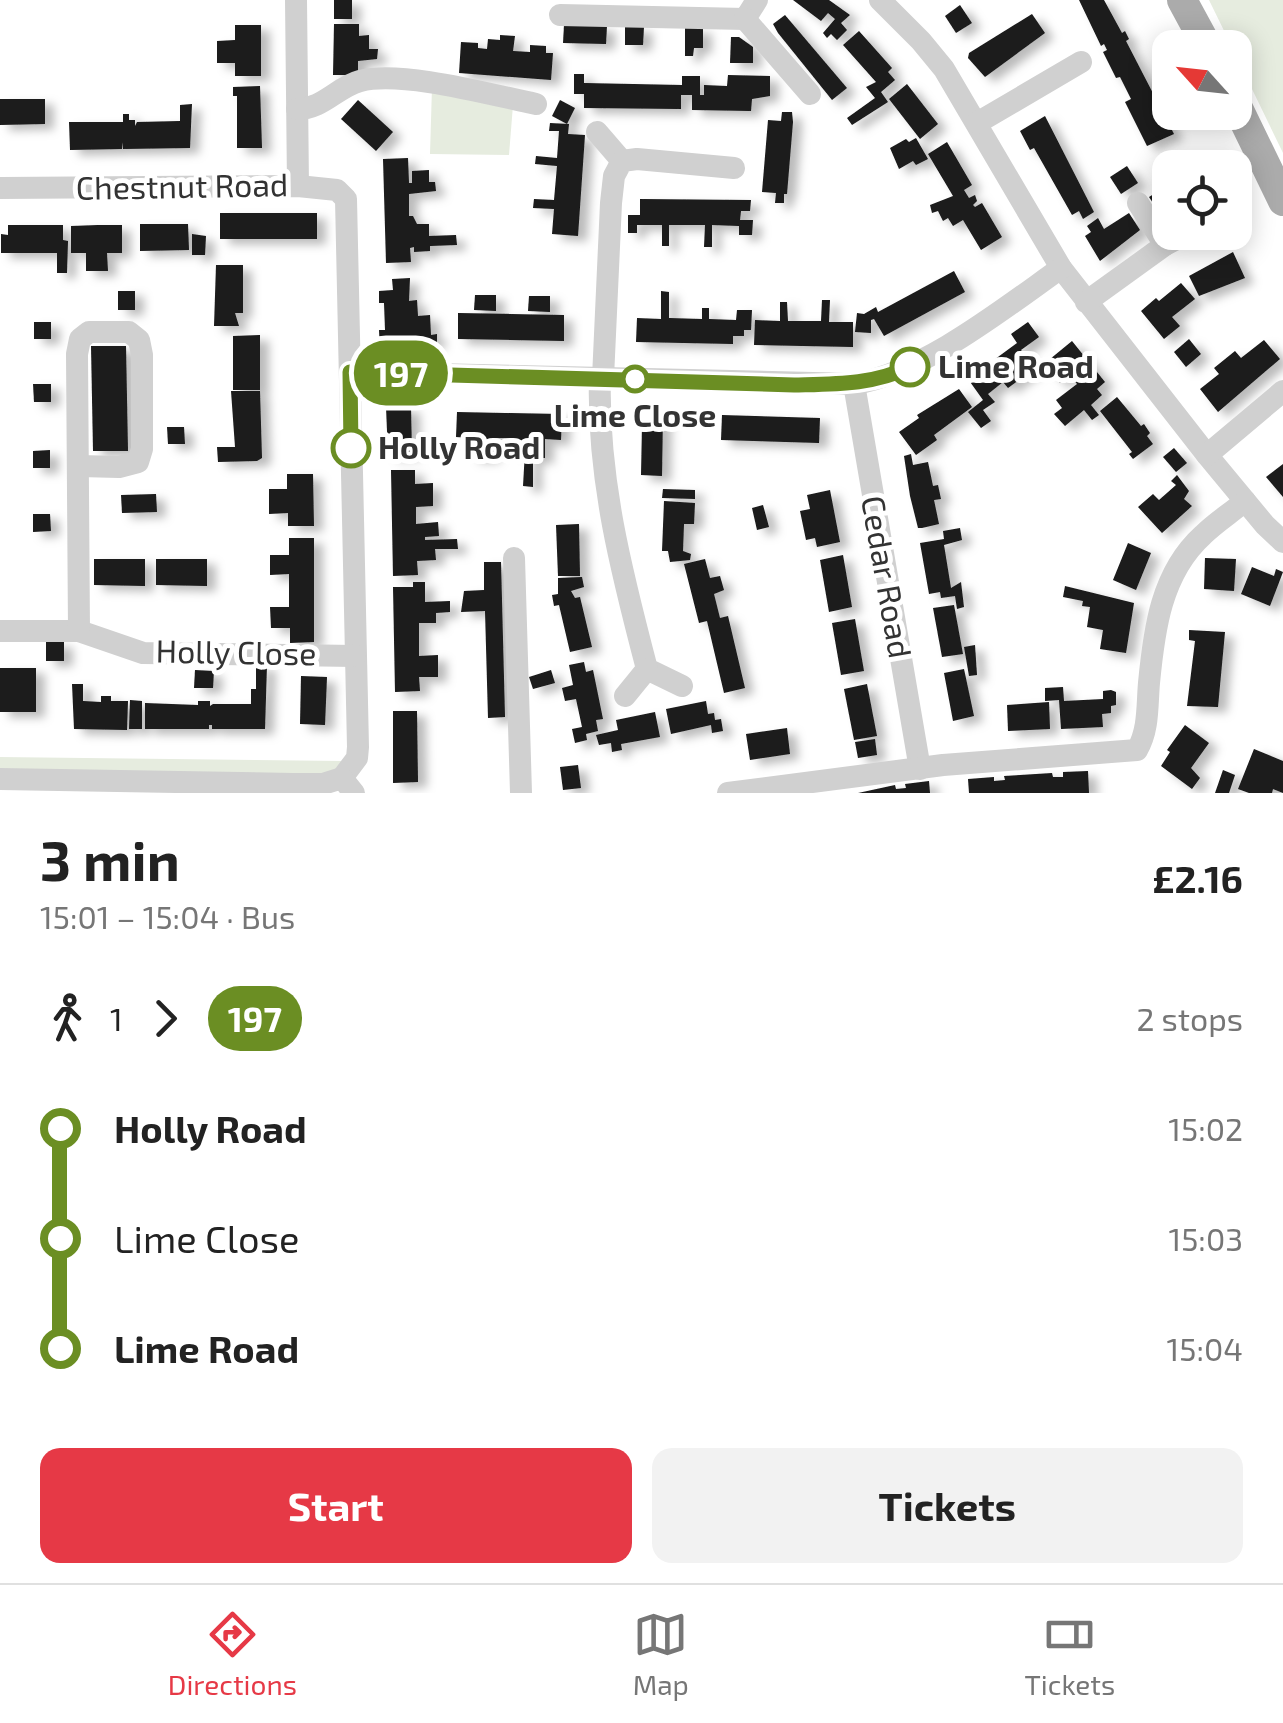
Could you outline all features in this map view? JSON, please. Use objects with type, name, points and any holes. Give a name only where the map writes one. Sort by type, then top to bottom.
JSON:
[{"type":"main road","points":[[1182,0],[1198,30]]},
{"type":"main road","points":[[1249,130],[1283,201]]},
{"type":"street","points":[[296,0],[298,186]]},
{"type":"street","points":[[880,0],[944,69],[1060,268],[1245,501],[1283,542]]},
{"type":"street","points":[[560,15],[694,16],[751,10],[810,94]]},
{"type":"street","points":[[977,123],[1081,62]]},
{"type":"street","points":[[298,109],[311,109],[360,81],[414,79],[536,104]]},
{"type":"street","points":[[597,132],[622,161]]},
{"type":"street","points":[[622,161],[734,168]]},
{"type":"street","points":[[622,161],[614,176],[611,202],[602,457],[646,669]]},
{"type":"street","name":"Chestnut Road","points":[[0,188],[298,186],[336,190],[346,199],[348,211],[350,372]]},
{"type":"street","points":[[1138,203],[1152,224]]},
{"type":"street","points":[[1086,302],[1159,250]]},
{"type":"street","points":[[0,778],[348,785],[357,758],[350,372],[854,384],[894,375],[927,358],[1060,268]]},
{"type":"street","points":[[79,630],[76,354],[80,340],[90,332],[130,332],[140,340],[142,354],[142,449],[138,462],[119,467],[80,466]]},
{"type":"street","name":"Cedar Road","points":[[854,384],[920,769]]},
{"type":"street","points":[[1207,454],[1283,391]]},
{"type":"street","points":[[728,793],[920,769],[1137,750],[1146,727],[1152,644],[1167,588],[1178,564],[1200,537],[1245,501]]},
{"type":"street","points":[[514,558],[520,793]]},
{"type":"street","name":"Holly Close","points":[[0,631],[79,630],[143,653],[355,656]]},
{"type":"street","points":[[646,669],[682,686]]},
{"type":"street","points":[[624,696],[646,669]]},
{"type":"shaded area","points":[[1209,0],[1283,0],[1283,153],[1252,89],[1252,30],[1224,30]]},
{"type":"shaded area","points":[[432,87],[513,105],[509,155],[430,154]]},
{"type":"shaded area","points":[[0,757],[344,761],[333,773],[307,774],[0,769]]},
{"type":"building","points":[[334,0],[352,0],[352,19],[334,19]]},
{"type":"building","points":[[793,0],[829,0],[850,15],[841,23],[847,30],[837,40],[831,34],[827,38],[823,33],[835,19],[828,13],[821,21]]},
{"type":"building","points":[[1079,0],[1104,0],[1122,33],[1125,31],[1129,39],[1126,41],[1152,91],[1152,130],[1172,130],[1174,134],[1147,146],[1125,102],[1131,99],[1103,52],[1107,50],[1104,44],[1101,46]]},
{"type":"building","points":[[960,5],[972,23],[956,33],[945,16]]},
{"type":"building","points":[[1032,14],[1045,33],[985,77],[968,58],[969,53]]},
{"type":"building","points":[[785,15],[847,88],[832,100],[773,24]]},
{"type":"building","points":[[334,24],[359,24],[359,36],[369,35],[369,49],[378,49],[377,59],[358,61],[358,75],[333,75]]},
{"type":"building","points":[[235,25],[261,25],[261,76],[235,76],[235,63],[217,63],[217,41],[235,40]]},
{"type":"building","points":[[564,25],[607,26],[606,44],[563,43]]},
{"type":"building","points":[[625,27],[644,27],[643,45],[625,45]]},
{"type":"building","points":[[685,28],[703,28],[703,48],[694,48],[693,56],[685,56]]},
{"type":"building","points":[[859,31],[892,68],[888,72],[895,80],[881,92],[888,102],[852,125],[847,118],[875,98],[866,87],[876,82],[843,45]]},
{"type":"building","points":[[500,35],[515,36],[513,51],[530,52],[530,45],[546,46],[546,53],[553,53],[551,80],[459,73],[461,42],[478,43],[478,48],[487,49],[488,39],[500,40]]},
{"type":"building","points":[[731,37],[739,37],[753,47],[753,63],[730,63]]},
{"type":"building","points":[[574,74],[584,74],[584,83],[682,85],[682,76],[700,76],[700,95],[704,95],[704,85],[727,86],[728,75],[770,76],[770,96],[752,99],[751,111],[692,110],[692,95],[681,95],[681,109],[584,108],[584,94],[574,94]]},
{"type":"building","points":[[907,84],[938,124],[920,139],[889,99]]},
{"type":"building","points":[[260,86],[262,148],[237,148],[237,96],[233,96],[233,87]]},
{"type":"building","points":[[0,99],[45,99],[45,124],[0,125]]},
{"type":"building","points":[[358,100],[393,132],[376,151],[341,119]]},
{"type":"building","points":[[560,100],[575,108],[567,124],[552,116]]},
{"type":"building","points":[[192,104],[190,148],[123,149],[122,142],[122,149],[70,150],[69,122],[123,122],[123,114],[135,120],[135,126],[137,122],[180,121],[180,105]]},
{"type":"building","points":[[782,112],[792,112],[793,122],[787,194],[784,203],[775,203],[776,193],[762,192],[768,120],[781,121]]},
{"type":"building","points":[[1045,116],[1094,212],[1083,219],[1079,211],[1072,215],[1020,131]]},
{"type":"building","points":[[550,123],[569,124],[568,134],[585,135],[578,236],[552,234],[554,209],[533,208],[534,199],[554,200],[557,166],[535,164],[536,156],[557,158],[559,131],[549,131]]},
{"type":"building","points":[[916,138],[928,159],[899,169],[890,148]]},
{"type":"building","points":[[947,142],[972,185],[964,190],[969,198],[975,195],[975,207],[982,203],[1002,237],[981,250],[963,220],[953,226],[948,218],[943,221],[938,211],[932,213],[930,205],[953,196],[928,154]]},
{"type":"building","points":[[408,158],[409,183],[412,171],[429,170],[429,182],[435,182],[436,191],[409,194],[409,216],[417,224],[429,224],[429,236],[456,235],[457,245],[430,246],[430,251],[414,252],[414,247],[410,248],[411,262],[386,263],[383,159]]},
{"type":"building","points":[[1127,166],[1138,183],[1121,194],[1110,177]]},
{"type":"building","points":[[640,199],[751,200],[750,211],[741,211],[740,220],[753,220],[752,235],[739,235],[739,226],[712,225],[712,247],[704,247],[705,225],[669,225],[669,246],[662,246],[662,225],[637,225],[637,233],[628,233],[628,215],[640,215]]},
{"type":"building","points":[[220,213],[317,213],[317,239],[220,239]]},
{"type":"building","points":[[1129,213],[1140,230],[1100,261],[1085,236],[1091,232],[1087,226],[1098,218],[1104,229]]},
{"type":"building","points":[[140,224],[188,224],[189,250],[140,251]]},
{"type":"building","points":[[8,225],[63,225],[63,240],[68,241],[67,273],[57,273],[57,253],[1,253],[1,234],[8,235]]},
{"type":"building","points":[[122,225],[122,253],[107,253],[108,271],[86,271],[86,253],[71,253],[71,226]]},
{"type":"building","points":[[192,234],[206,236],[205,255],[192,255]]},
{"type":"building","points":[[1233,252],[1245,278],[1199,296],[1189,276]]},
{"type":"building","points":[[216,265],[243,265],[243,313],[235,313],[239,326],[214,326]]},
{"type":"building","points":[[954,271],[965,292],[884,336],[874,319],[871,333],[855,332],[857,313],[864,314],[876,307],[878,312]]},
{"type":"building","points":[[410,278],[409,301],[417,300],[418,316],[430,315],[431,335],[437,334],[437,343],[412,344],[411,339],[400,339],[401,351],[380,352],[379,330],[385,330],[384,303],[379,303],[379,291],[393,290],[392,279]]},
{"type":"building","points":[[1181,283],[1195,299],[1172,317],[1180,326],[1164,339],[1141,311]]},
{"type":"building","points":[[118,291],[135,291],[135,310],[118,310]]},
{"type":"building","points":[[661,291],[669,292],[669,318],[702,319],[702,308],[709,308],[709,319],[736,320],[737,310],[752,310],[751,330],[744,330],[744,336],[733,336],[733,344],[636,342],[637,318],[661,319]]},
{"type":"building","points":[[475,295],[496,295],[496,311],[474,310]]},
{"type":"building","points":[[529,296],[550,296],[550,312],[528,311]]},
{"type":"building","points":[[822,300],[830,300],[829,322],[853,322],[853,347],[754,345],[755,320],[780,321],[780,302],[787,302],[788,321],[821,321]]},
{"type":"building","points":[[458,313],[564,315],[564,341],[458,339]]},
{"type":"building","points":[[34,322],[51,322],[51,339],[34,339]]},
{"type":"building","points":[[1028,322],[1039,337],[1021,350],[1035,368],[1008,388],[1003,382],[988,394],[995,402],[983,410],[991,421],[981,428],[968,412],[983,400],[968,379],[1017,343],[1011,334]]},
{"type":"building","points":[[260,335],[260,390],[233,390],[233,336]]},
{"type":"building","points":[[1189,339],[1201,354],[1186,367],[1174,352]]},
{"type":"building","points":[[1264,340],[1280,359],[1218,412],[1200,389],[1219,374],[1214,368],[1235,351],[1241,358]]},
{"type":"building","points":[[1072,341],[1105,382],[1097,389],[1102,395],[1091,405],[1099,415],[1092,420],[1084,410],[1065,426],[1054,414],[1062,408],[1056,400],[1077,384],[1070,375],[1060,383],[1044,364]]},
{"type":"building","points":[[91,346],[126,346],[128,451],[93,451]]},
{"type":"building","points":[[33,384],[51,384],[51,402],[34,402]]},
{"type":"building","points":[[959,389],[972,407],[934,435],[937,440],[916,455],[899,432],[919,418],[917,415]]},
{"type":"building","points":[[231,391],[260,391],[262,458],[257,461],[218,462],[217,447],[235,447]]},
{"type":"building","points":[[1117,397],[1141,426],[1144,424],[1153,444],[1133,459],[1129,454],[1132,452],[1100,411]]},
{"type":"building","points":[[386,407],[411,407],[412,454],[388,455]]},
{"type":"building","points":[[457,412],[562,414],[561,440],[545,439],[545,458],[533,458],[533,487],[523,486],[525,451],[513,451],[513,438],[492,438],[491,457],[470,457],[471,438],[456,437]]},
{"type":"building","points":[[650,415],[663,415],[662,476],[641,475],[642,425],[650,425]]},
{"type":"building","points":[[722,415],[820,418],[819,443],[721,440]]},
{"type":"building","points":[[167,427],[184,427],[185,444],[168,444]]},
{"type":"building","points":[[1174,448],[1187,463],[1176,472],[1163,457]]},
{"type":"building","points":[[50,450],[50,468],[33,468],[33,451]]},
{"type":"building","points":[[911,454],[913,465],[928,462],[933,486],[938,485],[941,499],[934,500],[939,524],[918,528],[904,456]]},
{"type":"building","points":[[1283,464],[1283,497],[1266,477]]},
{"type":"building","points":[[391,470],[415,470],[415,484],[433,483],[433,506],[416,507],[416,524],[438,522],[439,536],[425,540],[457,539],[458,549],[435,549],[436,560],[417,561],[418,575],[393,576]]},
{"type":"building","points":[[287,474],[313,474],[314,526],[288,526],[288,513],[269,514],[269,489],[287,489]]},
{"type":"building","points":[[1177,475],[1189,491],[1184,499],[1192,506],[1162,533],[1138,507],[1153,494],[1159,500],[1176,485],[1171,481]]},
{"type":"building","points":[[663,489],[695,490],[695,499],[662,498]]},
{"type":"building","points":[[830,490],[840,542],[817,547],[815,538],[806,540],[800,511],[810,509],[807,495]]},
{"type":"building","points":[[156,494],[157,512],[122,513],[121,495]]},
{"type":"building","points":[[664,501],[695,503],[694,524],[684,524],[683,551],[691,554],[690,560],[670,562],[668,551],[662,551]]},
{"type":"building","points":[[763,505],[769,527],[757,530],[752,508]]},
{"type":"building","points":[[33,514],[50,514],[51,531],[33,532]]},
{"type":"building","points":[[579,524],[580,576],[558,576],[556,525]]},
{"type":"building","points":[[960,528],[962,540],[944,545],[951,588],[961,582],[964,607],[957,609],[955,596],[941,598],[940,592],[929,594],[920,543],[944,539],[943,531]]},
{"type":"building","points":[[289,538],[314,538],[314,642],[290,643],[290,628],[271,628],[270,607],[289,607],[289,574],[270,575],[270,555],[289,555]]},
{"type":"building","points":[[1128,543],[1151,553],[1136,590],[1113,580]]},
{"type":"building","points":[[843,555],[852,607],[829,612],[820,560]]},
{"type":"building","points":[[1205,558],[1236,559],[1234,591],[1204,589]]},
{"type":"building","points":[[94,559],[145,559],[145,586],[94,585]]},
{"type":"building","points":[[156,559],[207,559],[207,586],[156,585]]},
{"type":"building","points":[[705,559],[710,578],[720,576],[724,590],[714,594],[720,618],[728,616],[745,688],[724,693],[707,621],[699,623],[684,564]]},
{"type":"building","points":[[484,562],[501,562],[505,717],[488,718],[485,611],[461,612],[464,591],[484,590]]},
{"type":"building","points":[[1252,567],[1274,576],[1276,569],[1283,572],[1270,606],[1241,594]]},
{"type":"building","points":[[582,577],[584,587],[571,591],[575,598],[580,597],[592,647],[570,652],[559,605],[554,606],[552,595],[558,594],[558,578]]},
{"type":"building","points":[[413,582],[425,582],[425,602],[450,601],[450,612],[436,613],[436,623],[419,623],[419,656],[438,655],[438,677],[419,677],[420,691],[395,692],[393,587],[413,587]]},
{"type":"building","points":[[1065,586],[1134,603],[1126,653],[1100,649],[1103,630],[1087,627],[1090,607],[1082,606],[1083,601],[1063,597]]},
{"type":"building","points":[[954,605],[963,654],[942,657],[933,608]]},
{"type":"building","points":[[855,619],[864,671],[841,675],[832,623]]},
{"type":"building","points":[[1189,630],[1225,632],[1218,707],[1187,706],[1195,641],[1189,640]]},
{"type":"building","points":[[46,642],[64,642],[64,661],[46,661]]},
{"type":"building","points":[[975,645],[977,675],[969,676],[964,647]]},
{"type":"building","points":[[584,662],[586,672],[593,670],[603,719],[596,720],[598,731],[575,743],[572,729],[582,727],[576,699],[565,701],[562,688],[573,685],[569,665]]},
{"type":"building","points":[[256,665],[267,665],[265,729],[212,729],[209,725],[209,729],[145,729],[145,703],[251,704],[251,689],[256,689]]},
{"type":"building","points":[[0,668],[36,668],[36,712],[0,712]]},
{"type":"building","points":[[964,669],[974,716],[953,721],[944,673]]},
{"type":"building","points":[[195,670],[214,671],[213,688],[194,688]]},
{"type":"building","points":[[551,670],[555,683],[533,689],[529,677]]},
{"type":"building","points":[[301,676],[327,677],[325,725],[300,724]]},
{"type":"building","points":[[72,684],[83,684],[83,701],[101,702],[101,696],[111,696],[111,701],[128,701],[127,730],[74,729]]},
{"type":"building","points":[[867,684],[877,736],[854,740],[844,689]]},
{"type":"building","points":[[1063,687],[1064,701],[1103,699],[1103,691],[1116,692],[1116,705],[1111,706],[1111,713],[1102,714],[1103,727],[1061,729],[1059,700],[1045,701],[1045,688]]},
{"type":"building","points":[[130,700],[142,701],[142,729],[129,729]]},
{"type":"building","points":[[706,701],[708,714],[714,713],[715,720],[721,719],[723,731],[712,733],[711,725],[671,734],[666,709]]},
{"type":"building","points":[[1049,702],[1050,729],[1008,731],[1007,705]]},
{"type":"building","points":[[393,711],[417,711],[418,782],[393,783]]},
{"type":"building","points":[[655,712],[660,737],[621,744],[622,750],[612,752],[611,743],[599,745],[596,735],[618,730],[616,720]]},
{"type":"building","points":[[1185,725],[1209,743],[1191,768],[1200,778],[1192,789],[1161,766]]},
{"type":"building","points":[[787,728],[790,754],[750,760],[746,734]]},
{"type":"building","points":[[875,739],[877,755],[858,758],[855,742]]},
{"type":"building","points":[[1254,749],[1283,761],[1283,793],[1273,789],[1272,793],[1249,793],[1238,789]]},
{"type":"building","points":[[578,765],[581,788],[563,790],[560,767]]},
{"type":"building","points":[[1223,770],[1235,775],[1229,793],[1215,793]]},
{"type":"building","points":[[1088,771],[1089,793],[969,793],[968,779],[994,777],[994,781],[1005,780],[1004,776],[1052,773],[1053,777],[1063,777],[1063,772]]},
{"type":"building","points":[[929,781],[930,793],[858,793],[895,785],[896,789],[906,788],[905,784]]},
{"type":"bus line","name":"197","points":[[351,448],[350,372],[794,385],[854,384],[894,375],[910,367]]},
{"type":"place","name":"Lime Road","points":[[910,367]]},
{"type":"place","name":"Lime Close","points":[[635,379]]},
{"type":"place","name":"Holly Road","points":[[351,448]]}]
